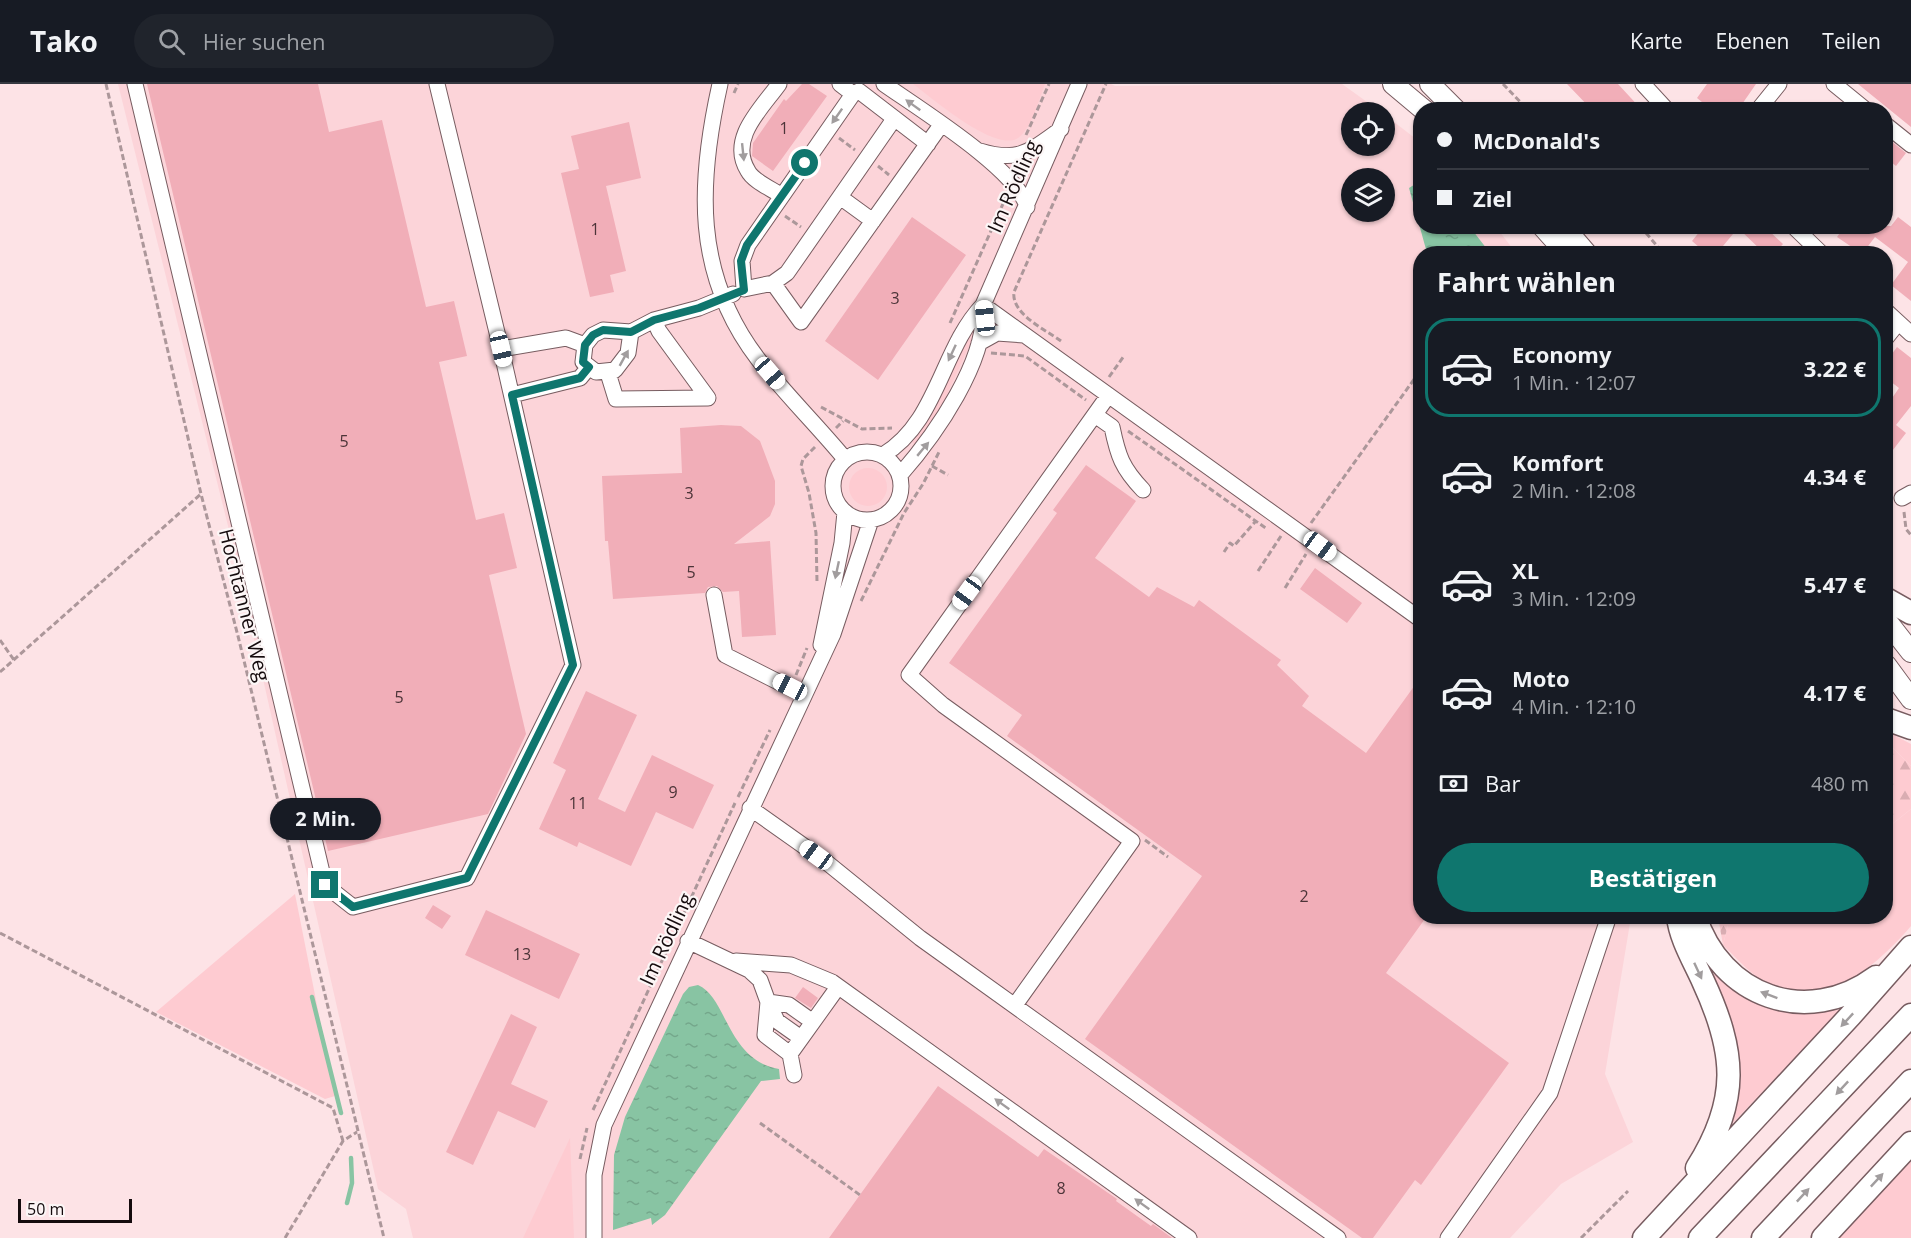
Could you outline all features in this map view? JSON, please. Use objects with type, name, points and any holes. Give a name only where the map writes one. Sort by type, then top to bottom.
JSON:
[{"type":"highway","points":[[1893,603],[1911,613]]},
{"type":"highway","points":[[1893,722],[1911,728]]},
{"type":"highway","points":[[1663,1218],[1708,1151],[1724,1111],[1728,1087],[1728,1048],[1716,1009],[1688,949],[1680,924]]},
{"type":"highway","points":[[1698,924],[1705,941],[1719,963],[1739,981],[1771,998],[1803,1003],[1830,999],[1869,983],[1905,954]]},
{"type":"highway","points":[[1644,1238],[1905,954]]},
{"type":"highway","points":[[1700,1238],[1911,1015]]},
{"type":"highway","points":[[1763,1238],[1911,1081]]},
{"type":"highway","points":[[1823,1238],[1911,1143]]},
{"type":"main road","points":[[1393,84],[1414,102]]},
{"type":"main road","points":[[1430,84],[1448,102]]},
{"type":"main road","points":[[1549,234],[1560,246]]},
{"type":"main road","points":[[1570,234],[1580,246]]},
{"type":"main road","points":[[1893,629],[1911,652]]},
{"type":"main road","points":[[1893,675],[1911,699]]},
{"type":"street","points":[[135,84],[325,885],[353,907],[467,878],[573,665],[512,395],[437,84]]},
{"type":"street","points":[[720,84],[707,148],[703,188],[709,249],[724,297],[740,330],[758,358],[845,459],[863,451],[883,455],[894,463],[900,475],[901,495],[890,512],[871,520],[862,520],[845,512]]},
{"type":"street","points":[[777,202],[748,172],[742,157],[742,136],[779,84]]},
{"type":"street","points":[[840,84],[854,89],[928,144]]},
{"type":"street","points":[[884,84],[975,150],[1013,181],[1025,196],[1028,207]]},
{"type":"street","name":"Im Rödling","points":[[883,455],[904,440],[919,420],[961,334],[983,304],[1028,207],[1079,84]]},
{"type":"street","points":[[1643,84],[1660,102]]},
{"type":"street","points":[[1764,102],[1779,84]]},
{"type":"street","points":[[1834,84],[1856,102]]},
{"type":"street","points":[[744,290],[741,261],[747,245],[854,89]]},
{"type":"street","points":[[631,332],[628,352],[622,364],[608,373],[596,372],[583,362],[585,345],[593,335],[603,330],[631,332],[654,320],[699,308],[744,290],[773,283],[787,273],[894,119]]},
{"type":"street","points":[[773,283],[801,322],[941,125]]},
{"type":"street","points":[[975,150],[999,157],[1014,157],[1033,149],[1061,129]]},
{"type":"street","points":[[1893,130],[1911,145]]},
{"type":"street","points":[[840,197],[873,221]]},
{"type":"street","points":[[1801,234],[1813,246]]},
{"type":"street","points":[[983,304],[1413,614]]},
{"type":"street","name":"Im Rödling","points":[[900,475],[942,421],[983,347],[983,304]]},
{"type":"street","points":[[1893,318],[1911,334]]},
{"type":"street","points":[[608,373],[616,399],[708,398],[654,320]]},
{"type":"street","points":[[1893,329],[1898,323]]},
{"type":"street","points":[[983,347],[997,333],[1025,335]]},
{"type":"street","points":[[501,349],[566,338],[585,345]]},
{"type":"street","points":[[512,395],[580,378],[589,367]]},
{"type":"street","points":[[1015,1005],[1132,841],[943,705],[909,675],[1108,396]]},
{"type":"street","points":[[1097,412],[1112,427],[1118,455],[1125,471],[1143,490]]},
{"type":"street","name":"Im Rödling","points":[[816,668],[842,543],[845,512],[835,498],[833,481],[835,473],[845,459]]},
{"type":"street","name":"Im Rödling","points":[[594,1238],[594,1174],[604,1125],[750,808],[797,691],[816,668],[846,601],[861,546],[871,520]]},
{"type":"street","points":[[714,595],[725,655],[797,691]]},
{"type":"street","points":[[750,808],[825,861],[920,938],[1338,1238]]},
{"type":"street","points":[[1448,1238],[1550,1093],[1606,924]]},
{"type":"street","points":[[688,941],[736,961],[760,980],[768,1002],[765,1035],[801,1038]]},
{"type":"street","points":[[736,961],[768,963],[809,970],[838,987],[1189,1238]]},
{"type":"street","points":[[760,980],[768,963]]},
{"type":"street","points":[[794,1076],[801,1038],[838,987]]},
{"type":"street","points":[[768,1002],[789,1005],[801,1038]]},
{"type":"path","name":"Hochtanner Weg","points":[[106,84],[201,494],[244,658],[384,1238]]},
{"type":"path","points":[[1014,157],[1011,144],[1018,142],[1027,133],[1049,84]]},
{"type":"path","points":[[1014,292],[1106,84]]},
{"type":"path","points":[[1503,84],[1520,102]]},
{"type":"path","points":[[950,324],[1013,181]]},
{"type":"path","points":[[777,202],[813,235]]},
{"type":"path","points":[[1647,234],[1657,246]]},
{"type":"path","points":[[983,347],[995,355],[1025,356],[1097,412]]},
{"type":"path","points":[[1109,377],[1124,356]]},
{"type":"path","points":[[1112,427],[1116,422],[1255,522],[1296,544],[1413,381]]},
{"type":"path","points":[[816,404],[843,421],[862,429],[878,430],[897,424]]},
{"type":"path","points":[[803,459],[801,466],[816,532],[817,587]]},
{"type":"path","points":[[861,602],[903,513],[932,466],[948,475]]},
{"type":"path","points":[[0,672],[201,494]]},
{"type":"path","points":[[1906,496],[1906,529],[1911,535]]},
{"type":"path","points":[[1224,552],[1230,543],[1234,546],[1255,522]]},
{"type":"path","points":[[1258,571],[1281,536]]},
{"type":"path","points":[[1284,588],[1307,552]]},
{"type":"path","points":[[0,640],[14,660]]},
{"type":"path","points":[[797,691],[808,643]]},
{"type":"path","points":[[616,1057],[772,726]]},
{"type":"path","points":[[1139,836],[1168,857]]},
{"type":"path","points":[[0,933],[333,1108],[343,1141]]},
{"type":"path","points":[[760,1123],[860,1195]]},
{"type":"path","points":[[285,1238],[343,1141],[357,1132]]},
{"type":"path","points":[[1581,1238],[1628,1191]]},
{"type":"shaded area","points":[[118,84],[1111,84],[1115,86],[1342,84],[1367,102],[1341,102],[1341,156],[1395,156],[1395,123],[1413,137],[1413,234],[1501,234],[1511,246],[1413,246],[1413,924],[1630,924],[1605,1074],[1633,1142],[1561,1184],[1510,1238],[413,1238],[406,1209],[378,1189],[233,546]]},
{"type":"green space","points":[[913,84],[1045,84],[1027,127],[1018,138],[1008,141],[994,138],[964,122]]},
{"type":"green space","points":[[977,316],[982,318],[942,405],[917,446],[912,442],[923,426]]},
{"type":"green space","points":[[868,468],[882,473],[887,487],[882,501],[868,506],[854,501],[849,487],[854,473]]},
{"type":"green space","points":[[1893,735],[1911,744],[1911,766],[1893,748]]},
{"type":"green space","points":[[1893,748],[1911,766],[1911,809],[1893,823]]},
{"type":"green space","points":[[1911,809],[1911,926],[1886,952],[1856,976],[1822,991],[1804,993],[1786,991],[1759,979],[1723,945],[1728,924],[1893,924],[1893,823]]},
{"type":"green space","points":[[295,894],[335,1096],[325,1099],[156,1012]]},
{"type":"green space","points":[[1719,924],[1728,924],[1723,945]]},
{"type":"green space","points":[[1715,973],[1741,994],[1799,1011],[1840,1010],[1732,1124],[1728,1119],[1709,976]]},
{"type":"green space","points":[[570,1138],[574,1238],[523,1238]]},
{"type":"green space","points":[[1911,1157],[1911,1238],[1836,1238]]},
{"type":"water","points":[[1413,185],[1413,202],[1409,188]]},
{"type":"water","points":[[1422,234],[1475,234],[1485,246],[1425,246]]},
{"type":"water","points":[[698,985],[716,1002],[738,1042],[748,1054],[762,1063],[779,1069],[780,1079],[761,1081],[665,1215],[652,1225],[651,1218],[613,1230],[614,1155],[625,1117],[683,994],[689,987]]},
{"type":"building","points":[[147,84],[318,84],[329,132],[382,120],[426,307],[454,301],[467,356],[439,362],[476,520],[504,513],[517,568],[489,575],[526,734],[488,814],[328,851]]},
{"type":"building","points":[[802,84],[809,84],[827,96],[773,171],[752,156],[753,143],[784,99],[786,101]]},
{"type":"building","points":[[1567,84],[1618,84],[1635,102],[1584,102]]},
{"type":"building","points":[[1707,84],[1756,84],[1744,102],[1702,102],[1697,98]]},
{"type":"building","points":[[1858,84],[1911,84],[1911,127],[1893,112],[1893,102],[1880,102]]},
{"type":"building","points":[[629,122],[641,178],[606,186],[626,271],[610,275],[614,292],[590,297],[561,173],[579,169],[571,136]]},
{"type":"building","points":[[1893,143],[1906,153],[1896,166],[1893,164]]},
{"type":"building","points":[[912,217],[966,255],[878,380],[825,341]]},
{"type":"building","points":[[1898,217],[1911,227],[1911,301],[1893,287],[1893,282],[1908,262],[1893,251],[1893,246],[1887,246],[1875,237],[1868,246],[1850,246],[1837,237],[1839,234],[1893,234],[1893,223]]},
{"type":"building","points":[[1698,234],[1733,234],[1723,246],[1698,246],[1692,241]]},
{"type":"building","points":[[1744,234],[1772,234],[1783,244],[1781,246],[1757,246]]},
{"type":"building","points":[[1897,347],[1911,358],[1911,406],[1896,425],[1906,433],[1893,450],[1893,397],[1899,388],[1893,383],[1893,352]]},
{"type":"building","points":[[741,426],[760,441],[775,481],[775,504],[770,516],[734,544],[770,541],[776,635],[742,637],[739,591],[723,592],[717,586],[708,587],[705,593],[613,599],[608,541],[605,541],[602,476],[682,473],[680,428]]},
{"type":"building","points":[[1086,465],[1136,501],[1095,558],[1149,597],[1157,587],[1194,607],[1199,600],[1281,660],[1277,665],[1309,696],[1302,706],[1366,753],[1413,688],[1413,924],[1421,924],[1386,973],[1509,1063],[1421,1185],[1415,1180],[1373,1238],[1362,1238],[1085,1039],[1202,876],[1007,736],[1022,715],[949,663],[1057,513],[1053,510]]},
{"type":"building","points":[[1315,568],[1362,603],[1347,623],[1300,589]]},
{"type":"building","points":[[586,691],[637,715],[598,799],[625,812],[652,755],[714,785],[693,829],[656,812],[631,866],[579,842],[577,847],[539,829],[566,770],[553,763]]},
{"type":"building","points":[[433,905],[451,916],[442,929],[425,918]]},
{"type":"building","points":[[486,910],[580,954],[559,999],[465,955]]},
{"type":"building","points":[[803,987],[818,998],[811,1008],[795,998]]},
{"type":"building","points":[[511,1014],[537,1027],[511,1084],[548,1101],[535,1128],[498,1111],[473,1165],[446,1152]]},
{"type":"building","points":[[938,1086],[1038,1157],[1044,1149],[1117,1199],[1116,1201],[1151,1226],[1153,1224],[1172,1238],[829,1238]]},
{"type":"waterway","points":[[312,997],[341,1113]]},
{"type":"waterway","points":[[347,1203],[352,1183],[351,1158]]},
{"type":"route","points":[[325,885],[353,907],[467,878],[573,665],[512,395],[580,378],[589,367],[583,362],[582,353],[585,345],[593,335],[603,330],[617,329],[631,332],[654,320],[699,308],[744,290],[741,261],[747,245],[805,163]]}]
